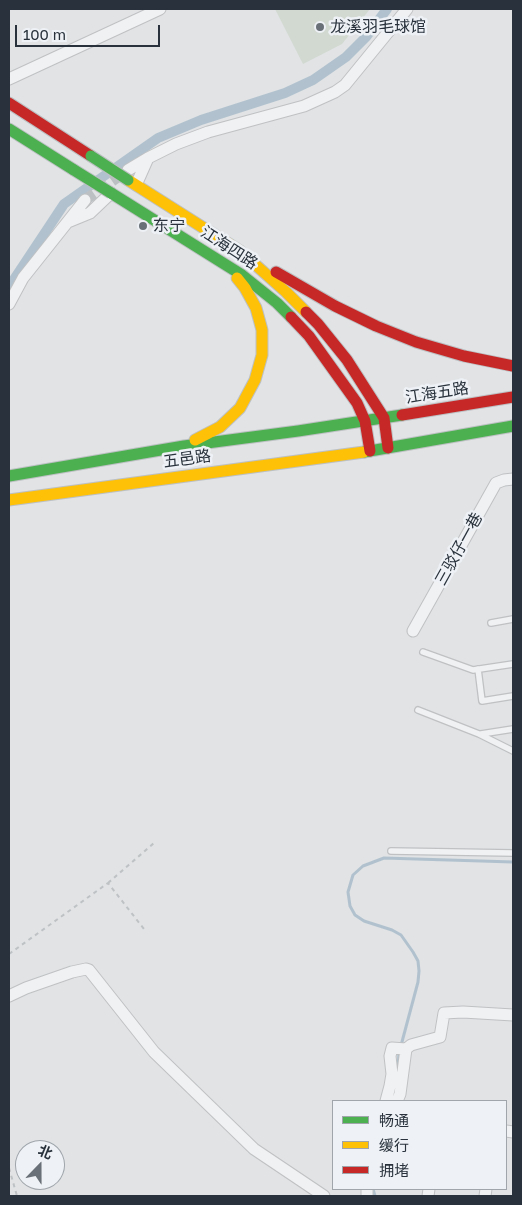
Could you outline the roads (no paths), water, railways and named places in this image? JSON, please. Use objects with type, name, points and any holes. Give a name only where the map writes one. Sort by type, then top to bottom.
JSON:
[{"type":"main road","name":"江海四路","points":[[9,103],[91,156],[131,178],[240,251],[318,324],[347,360],[384,418]]},
{"type":"main road","name":"江海四路","points":[[9,129],[225,263],[277,302],[309,336],[357,403],[365,421],[370,451]]},
{"type":"main road","points":[[240,251],[335,306],[376,326],[416,342],[464,356],[513,366]]},
{"type":"main road","points":[[184,446],[220,427],[240,408],[255,380],[262,355],[262,330],[256,308],[245,288],[225,263]]},
{"type":"main road","points":[[333,368],[347,360]]},
{"type":"main road","name":"江海五路","points":[[370,451],[388,448],[513,397]]},
{"type":"main road","points":[[384,418],[388,448]]},
{"type":"main road","name":"江海五路","points":[[365,421],[384,418],[513,426]]},
{"type":"main road","name":"五邑路","points":[[9,500],[300,446],[365,421]]},
{"type":"main road","name":"五邑路","points":[[9,476],[184,446],[300,446],[370,451]]},
{"type":"street","points":[[9,79],[160,9]]},
{"type":"street","points":[[131,178],[148,158],[176,144],[216,130],[304,106],[335,92],[345,85],[407,9]]},
{"type":"street","points":[[131,178],[148,158]]},
{"type":"street","points":[[66,223],[90,213],[111,193]]},
{"type":"street","points":[[9,304],[23,278],[85,200]]},
{"type":"street","name":"三驳仔一巷","points":[[414,631],[496,483],[513,479]]},
{"type":"street","points":[[9,996],[72,972],[89,970],[154,1052],[254,1149],[324,1196]]},
{"type":"street","points":[[386,1100],[392,1074],[390,1056],[392,1048],[402,1049],[440,1037],[444,1013],[463,1012],[513,1015]]},
{"type":"street","points":[[397,1100],[400,1094],[402,1049]]},
{"type":"lane","points":[[491,622],[513,620]]},
{"type":"lane","points":[[423,652],[473,670],[513,664]]},
{"type":"lane","points":[[478,669],[482,701],[513,696]]},
{"type":"lane","points":[[418,710],[479,734],[513,751]]},
{"type":"lane","points":[[479,734],[513,729]]},
{"type":"lane","points":[[391,852],[513,854]]},
{"type":"waterway","points":[[9,287],[64,204],[158,138],[201,120],[285,93],[313,80],[346,57],[366,37],[387,9]]},
{"type":"waterway","points":[[398,1067],[399,1053],[418,982],[418,961],[401,935],[364,921],[355,915],[350,906],[348,892],[353,875],[363,866],[384,858],[513,862]]},
{"type":"waterway","points":[[373,1190],[375,1196]]},
{"type":"tunnel","points":[[85,200],[125,172]]},
{"type":"place","name":"龙溪羽毛球馆","points":[[320,27]]},
{"type":"place","name":"东宁","points":[[143,226]]}]
